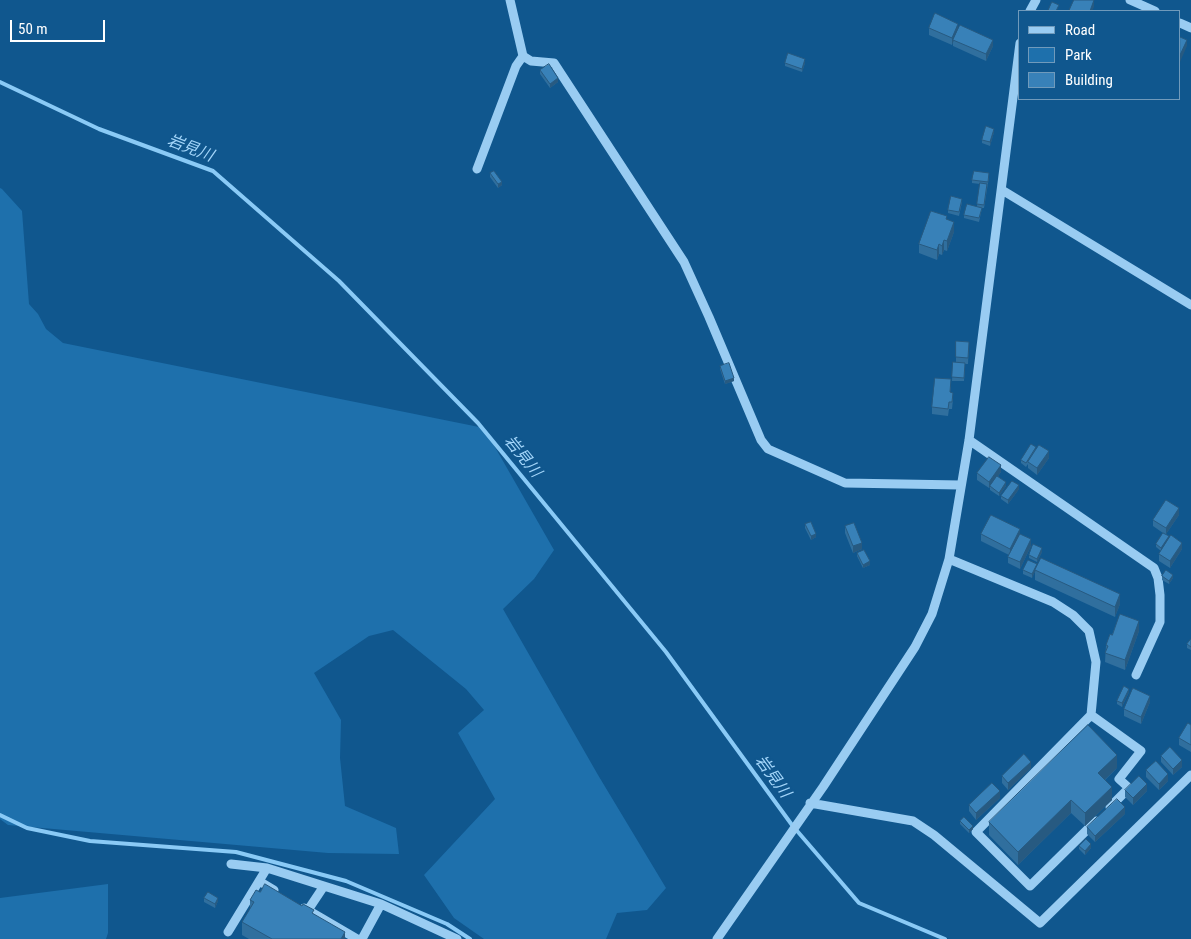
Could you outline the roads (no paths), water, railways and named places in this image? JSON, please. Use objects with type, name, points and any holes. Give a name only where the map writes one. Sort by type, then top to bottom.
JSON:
[{"type":"street","points":[[510,0],[523,56],[531,60],[554,63],[684,262],[761,440],[768,449],[845,483],[960,485]]},
{"type":"street","points":[[1130,0],[1153,10]]},
{"type":"street","points":[[477,169],[516,66],[523,56]]},
{"type":"street","points":[[717,939],[915,646],[932,614],[949,559],[969,440],[1018,59]]},
{"type":"street","points":[[1002,190],[1191,306]]},
{"type":"street","points":[[969,440],[1154,568],[1160,595],[1160,622],[1136,675]]},
{"type":"street","points":[[949,559],[1053,602],[1073,614],[1089,631],[1096,662],[1091,715],[976,832],[1030,886],[1129,788],[1119,779],[1141,751],[1091,715]]},
{"type":"street","points":[[810,803],[913,822],[934,835],[1040,923],[1191,775]]},
{"type":"street","points":[[231,864],[266,868],[381,904],[457,939]]},
{"type":"street","points":[[228,932],[266,868]]},
{"type":"street","points":[[259,881],[284,895]]},
{"type":"street","points":[[324,886],[304,908],[357,939]]},
{"type":"street","points":[[362,939],[381,904]]},
{"type":"waterway","name":"岩見川","points":[[0,82],[99,129],[213,171],[339,281],[478,423],[666,652],[792,825],[859,903],[945,939]]},
{"type":"waterway","points":[[0,815],[27,828],[90,841],[236,852],[346,881],[447,924],[470,939]]}]
